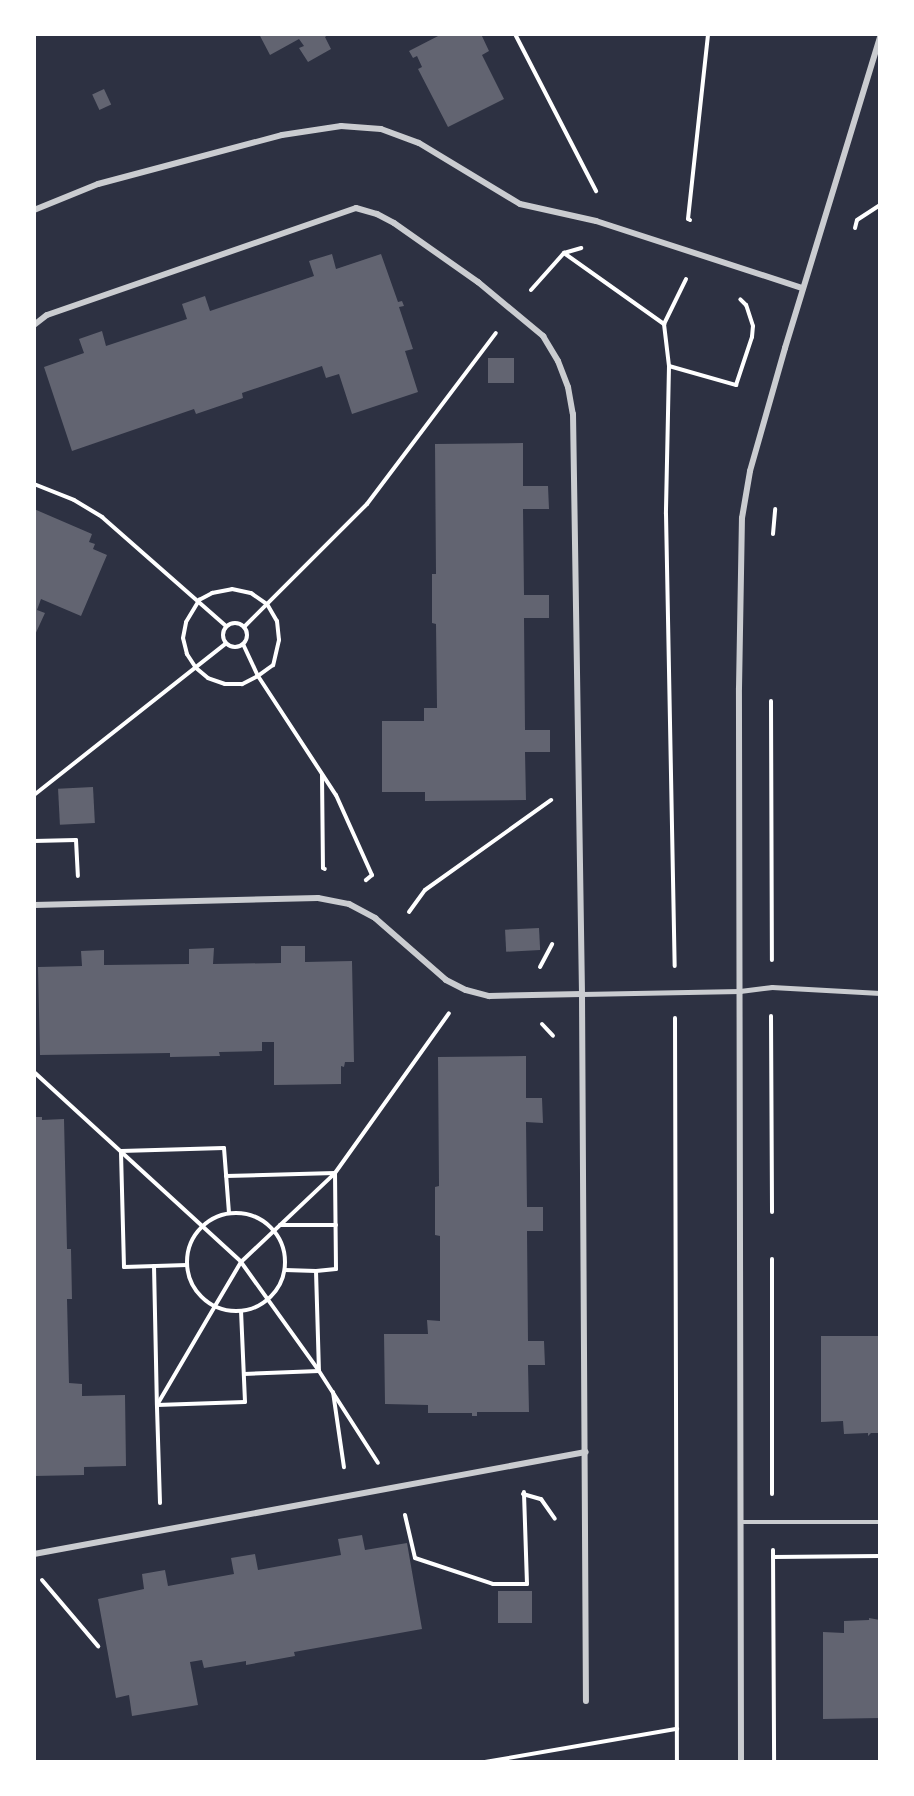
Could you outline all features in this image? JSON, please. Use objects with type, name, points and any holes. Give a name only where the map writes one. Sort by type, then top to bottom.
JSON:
[{"type":"street","points":[[741,1761],[739,688],[742,518],[750,471],[802,288],[879,37]]},
{"type":"street","points":[[34,210],[98,184],[282,135],[341,126],[381,129],[419,143],[520,204],[596,221],[802,288]]},
{"type":"street","points":[[34,326],[46,315],[356,208],[377,214],[394,223],[513,310],[543,336],[568,387],[573,414],[582,994],[586,1701]]},
{"type":"street","points":[[34,905],[318,898],[349,904],[375,918],[446,980],[466,990],[489,996],[582,994]]},
{"type":"street","points":[[34,1554],[585,1452]]},
{"type":"lane","points":[[582,994],[741,991],[772,987],[879,993]]},
{"type":"lane","points":[[740,1522],[879,1522]]},
{"type":"path","points":[[513,310],[564,253],[587,247],[596,221],[599,197],[515,34]]},
{"type":"path","points":[[696,222],[688,219],[708,34]]},
{"type":"path","points":[[564,253],[664,324]]},
{"type":"path","points":[[674,276],[696,282]]},
{"type":"path","points":[[675,972],[666,514],[669,366],[664,324],[685,279]]},
{"type":"path","points":[[669,366],[736,385],[752,337],[753,326],[746,305],[732,294]]},
{"type":"path","points":[[244,627],[367,504],[498,329],[506,335]]},
{"type":"path","points":[[34,484],[74,500],[102,517],[226,626]]},
{"type":"path","points":[[232,589],[251,593],[267,604],[277,621],[279,640],[273,664],[258,676],[242,684],[225,684],[208,678],[196,668],[187,654],[183,638],[188,616],[198,600],[212,593],[232,589]]},
{"type":"path","points":[[235,622],[244,627],[247,636],[243,644],[234,648],[225,644],[222,634],[226,626],[235,622]]},
{"type":"path","points":[[34,795],[225,644]]},
{"type":"path","points":[[243,644],[258,676],[336,795],[372,875],[363,882]]},
{"type":"path","points":[[322,776],[323,868],[333,872]]},
{"type":"path","points":[[407,914],[425,890],[556,796],[556,808]]},
{"type":"path","points":[[34,841],[76,840],[79,904]]},
{"type":"path","points":[[528,968],[540,967],[557,935]]},
{"type":"path","points":[[441,1008],[448,1014],[458,1016]]},
{"type":"path","points":[[675,1009],[677,1761]]},
{"type":"path","points":[[157,1405],[241,1262],[335,1173],[448,1014]]},
{"type":"path","points":[[535,1021],[555,1038]]},
{"type":"path","points":[[34,1072],[241,1262],[319,1371],[381,1467],[372,1469]]},
{"type":"path","points":[[121,1151],[224,1148],[229,1213]]},
{"type":"path","points":[[121,1151],[124,1267],[187,1265]]},
{"type":"path","points":[[226,1176],[335,1173]]},
{"type":"path","points":[[285,1270],[336,1269],[335,1173]]},
{"type":"path","points":[[237,1212],[257,1217],[274,1230],[284,1249],[285,1270],[277,1290],[261,1304],[241,1311],[215,1306],[197,1293],[189,1279],[187,1265],[190,1243],[202,1226],[218,1216],[229,1213],[237,1212]]},
{"type":"path","points":[[279,1226],[336,1225]]},
{"type":"path","points":[[154,1266],[160,1505]]},
{"type":"path","points":[[316,1270],[319,1371]]},
{"type":"path","points":[[157,1405],[245,1402],[241,1311]]},
{"type":"path","points":[[244,1374],[319,1371]]},
{"type":"path","points":[[333,1392],[345,1474]]},
{"type":"path","points":[[405,1513],[414,1558],[493,1584],[528,1584],[525,1494],[514,1496]]},
{"type":"path","points":[[396,1514],[416,1511]]},
{"type":"path","points":[[773,1557],[879,1556]]},
{"type":"path","points":[[53,1577],[42,1579],[98,1646]]},
{"type":"path","points":[[485,1761],[677,1729]]},
{"type":"building","points":[[259,34],[329,34],[325,37],[331,49],[308,62],[299,48],[304,46],[299,39],[270,55]]},
{"type":"building","points":[[442,34],[481,34],[489,51],[482,55],[504,99],[448,127],[418,69],[422,67],[417,56],[413,58],[409,51]]},
{"type":"building","points":[[104,89],[111,104],[99,110],[92,94]]},
{"type":"building","points":[[332,254],[336,269],[381,254],[398,302],[402,301],[404,306],[399,307],[413,349],[405,351],[418,392],[352,414],[339,374],[326,378],[322,366],[242,393],[243,398],[196,414],[194,409],[72,451],[44,367],[84,353],[79,339],[102,331],[106,346],[187,319],[182,304],[205,296],[210,311],[314,276],[309,261]]},
{"type":"building","points":[[488,358],[514,358],[514,383],[488,383]]},
{"type":"building","points":[[523,443],[523,486],[548,486],[549,509],[523,509],[524,595],[549,595],[549,618],[524,618],[525,730],[550,730],[550,752],[525,752],[526,800],[425,801],[425,792],[382,792],[382,721],[424,721],[424,708],[437,708],[436,624],[432,623],[432,574],[436,574],[435,444]]},
{"type":"building","points":[[34,509],[92,534],[89,542],[95,544],[93,549],[107,555],[81,616],[41,599],[37,610],[45,613],[34,637]]},
{"type":"building","points":[[93,787],[95,823],[60,825],[58,789]]},
{"type":"building","points":[[539,928],[540,950],[506,952],[505,930]]},
{"type":"building","points":[[281,946],[305,946],[305,962],[352,961],[354,1062],[345,1062],[344,1067],[341,1066],[341,1084],[274,1085],[274,1042],[262,1042],[262,1051],[219,1052],[220,1056],[170,1057],[170,1053],[40,1055],[38,967],[82,966],[81,951],[104,950],[104,965],[189,964],[189,949],[214,948],[213,964],[281,963]]},
{"type":"building","points":[[526,1056],[526,1098],[542,1098],[543,1123],[526,1122],[527,1207],[543,1207],[543,1231],[527,1231],[528,1341],[544,1341],[545,1365],[528,1365],[529,1412],[477,1412],[477,1416],[472,1416],[472,1413],[428,1413],[428,1405],[385,1404],[384,1334],[428,1334],[427,1320],[440,1321],[440,1236],[435,1235],[435,1187],[439,1186],[438,1057]]},
{"type":"building","points":[[36,1117],[42,1117],[42,1120],[64,1119],[67,1249],[71,1249],[72,1299],[67,1299],[69,1383],[82,1384],[82,1396],[125,1395],[126,1466],[84,1467],[84,1475],[34,1476]]},
{"type":"building","points":[[821,1336],[880,1336],[880,1433],[871,1433],[868,1436],[868,1433],[844,1434],[843,1421],[821,1422]]},
{"type":"building","points":[[362,1535],[365,1550],[407,1543],[422,1629],[294,1652],[295,1656],[246,1665],[246,1661],[204,1668],[202,1660],[190,1662],[198,1705],[132,1716],[129,1695],[116,1698],[98,1599],[144,1589],[142,1574],[165,1570],[168,1586],[234,1574],[231,1558],[255,1554],[258,1570],[341,1555],[338,1539]]},
{"type":"building","points":[[498,1591],[532,1591],[532,1623],[498,1623]]},
{"type":"building","points":[[869,1618],[880,1620],[880,1718],[823,1719],[823,1632],[844,1633],[844,1621],[869,1620]]}]
